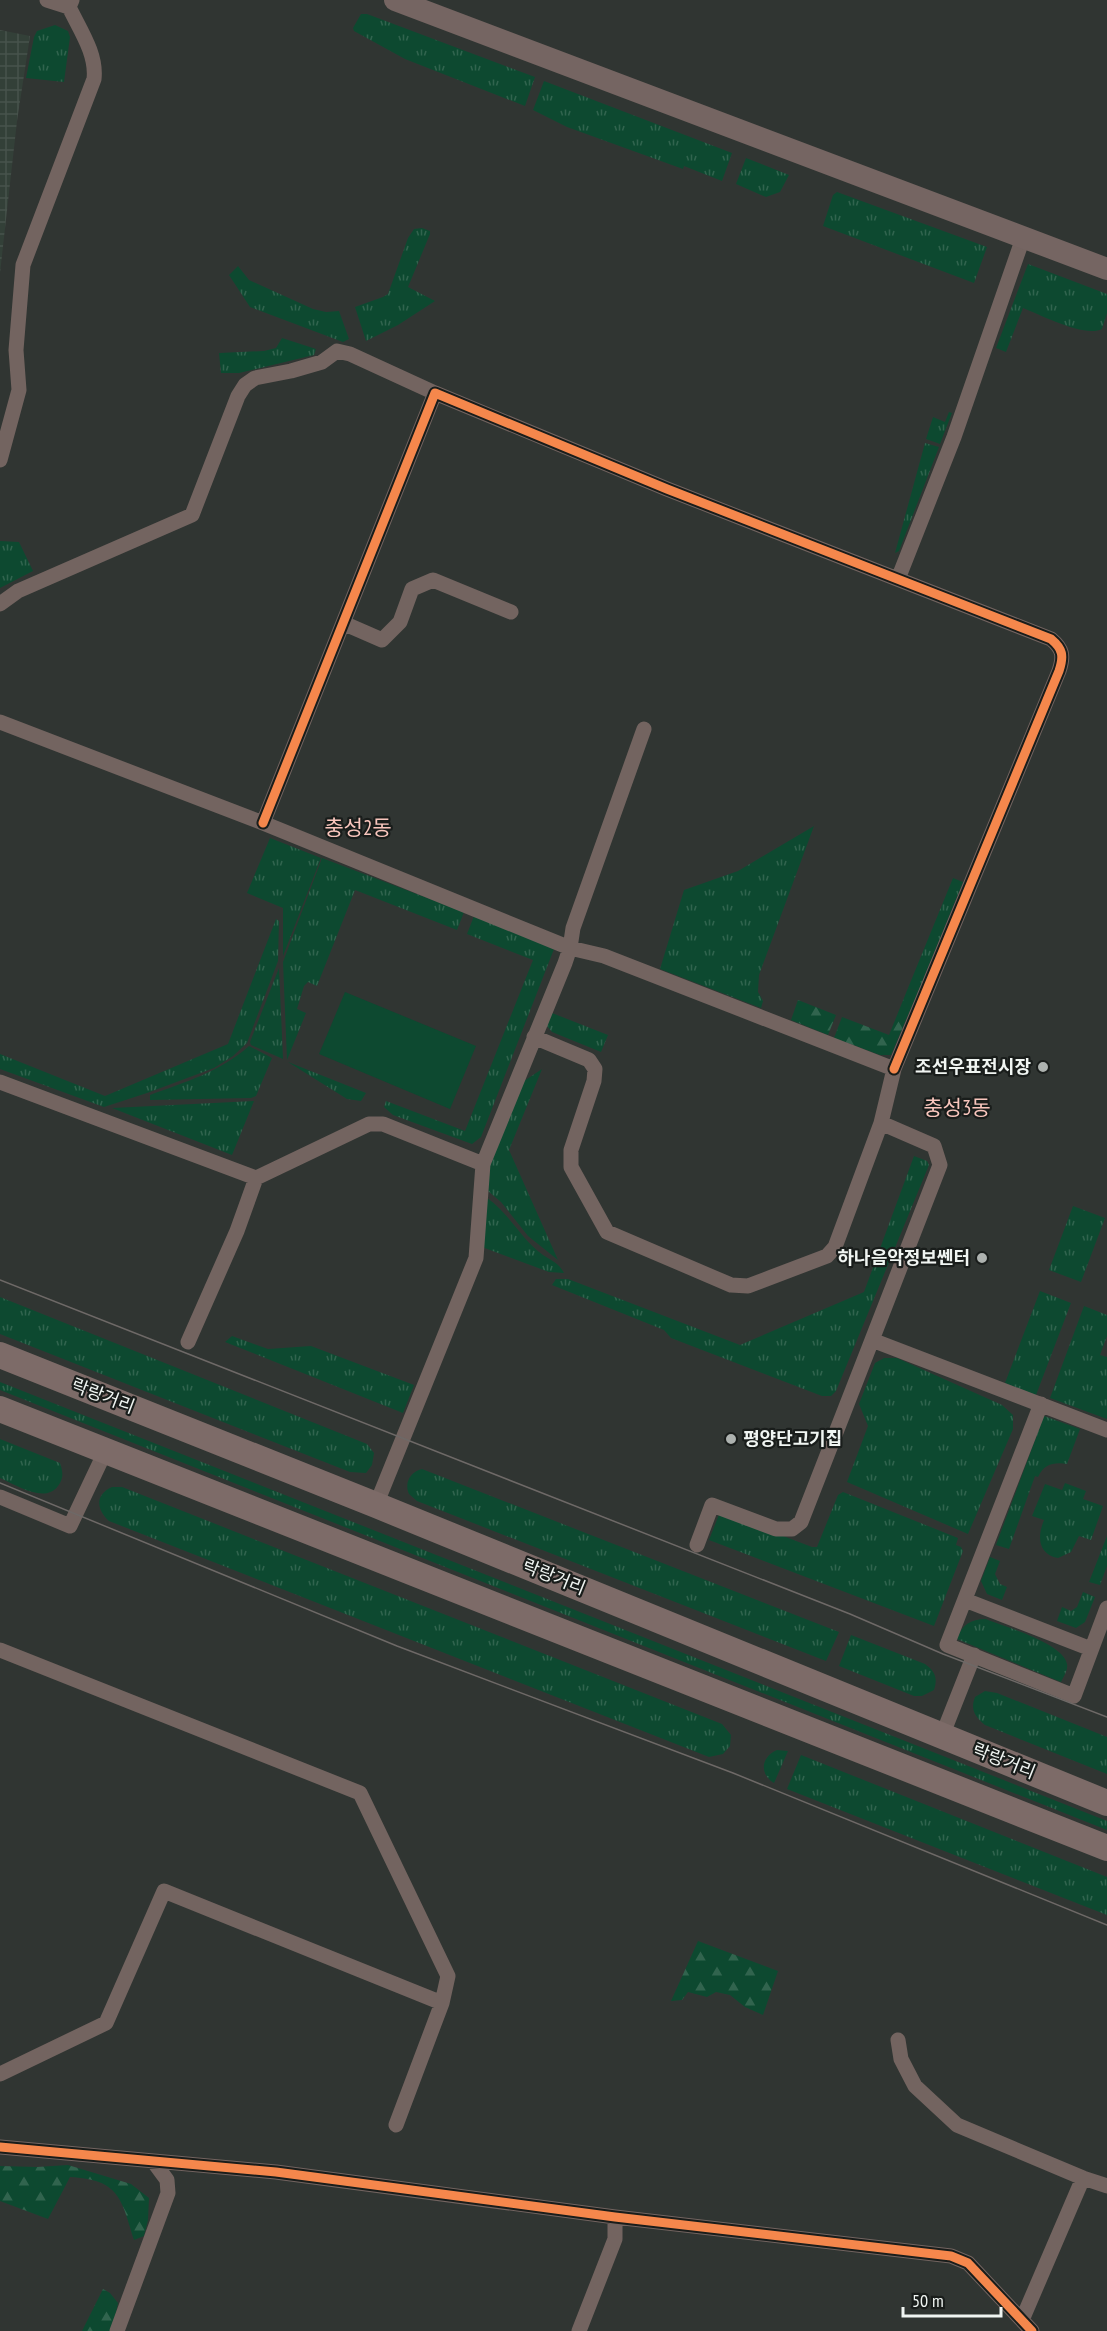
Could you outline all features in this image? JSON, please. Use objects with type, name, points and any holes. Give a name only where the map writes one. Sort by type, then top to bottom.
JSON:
[{"type":"main road","points":[[395,0],[1107,269]]},
{"type":"main road","name":"락랑거리","points":[[0,1356],[376,1505],[1107,1803]]},
{"type":"main road","points":[[0,1409],[1107,1848]]},
{"type":"street","points":[[0,460],[19,390],[16,350],[23,265],[94,79],[93,56],[70,4],[47,0]]},
{"type":"street","points":[[898,579],[954,437],[1023,238]]},
{"type":"street","points":[[0,604],[18,591],[192,515],[238,396],[245,386],[255,378],[322,362],[337,351],[350,354],[435,393],[668,489],[1051,639],[1061,648],[1063,659],[894,1069],[881,1123],[834,1247],[827,1256],[748,1286],[731,1285],[607,1232],[571,1167],[571,1150],[594,1081],[595,1069],[589,1059],[534,1036]]},
{"type":"street","points":[[263,823],[435,393]]},
{"type":"street","points":[[343,623],[382,640],[400,622],[412,589],[433,580],[511,612]]},
{"type":"street","points":[[0,722],[263,823],[570,948],[604,956],[894,1069]]},
{"type":"street","points":[[376,1505],[476,1258],[483,1164],[570,948],[573,928],[644,729]]},
{"type":"street","points":[[0,1082],[256,1178]]},
{"type":"street","points":[[697,1545],[712,1505],[776,1529],[792,1529],[801,1522],[940,1165],[934,1146],[881,1123]]},
{"type":"street","points":[[188,1342],[237,1231],[256,1178],[369,1124],[383,1124],[483,1164]]},
{"type":"street","points":[[872,1340],[1107,1430]]},
{"type":"street","points":[[1041,1404],[947,1645],[1074,1696],[1107,1608]]},
{"type":"street","points":[[0,1497],[70,1526],[105,1452]]},
{"type":"street","points":[[965,1599],[1091,1649]]},
{"type":"street","points":[[0,1650],[360,1793],[448,1976],[442,2003],[396,2125]]},
{"type":"street","points":[[942,1736],[974,1655]]},
{"type":"street","points":[[0,2074],[105,2023],[164,1891],[442,2003]]},
{"type":"street","points":[[898,2040],[901,2059],[915,2086],[957,2125],[1107,2186]]},
{"type":"street","points":[[0,2147],[276,2172],[615,2217],[951,2256],[968,2263],[1027,2325],[1083,2178]]},
{"type":"street","points":[[117,2331],[168,2193],[167,2180],[153,2160]]},
{"type":"street","points":[[579,2331],[615,2239],[615,2217]]},
{"type":"shaded area","points":[[0,30],[30,36],[17,121],[0,273]]},
{"type":"green space","points":[[361,14],[367,14],[535,77],[525,106],[405,59],[354,31],[353,28]]},
{"type":"green space","points":[[55,25],[68,31],[70,37],[64,82],[26,78],[37,31]]},
{"type":"green space","points":[[544,81],[732,153],[722,181],[567,127],[533,110]]},
{"type":"green space","points":[[746,158],[789,175],[780,192],[766,197],[736,184]]},
{"type":"green space","points":[[837,192],[987,247],[974,283],[823,226],[833,195]]},
{"type":"green space","points":[[422,228],[430,231],[430,234],[408,287],[435,301],[398,325],[366,341],[355,307],[388,294],[408,238],[414,229]]},
{"type":"green space","points":[[1028,264],[1107,294],[1107,313],[1102,329],[1094,331],[1074,328],[1023,308],[1006,352],[996,348]]},
{"type":"green space","points":[[238,266],[249,280],[313,309],[326,312],[339,311],[349,339],[343,342],[250,307],[229,275]]},
{"type":"green space","points":[[282,338],[316,349],[314,355],[239,373],[221,373],[219,353],[264,351],[276,348]]},
{"type":"green space","points":[[949,412],[952,413],[940,444],[926,439],[933,417],[945,422]]},
{"type":"green space","points":[[925,443],[939,447],[899,551],[895,553]]},
{"type":"green space","points":[[0,541],[19,542],[33,571],[0,588]]},
{"type":"green space","points":[[814,826],[759,975],[758,992],[763,1001],[761,1008],[660,969],[684,890],[738,871]]},
{"type":"green space","points":[[270,838],[321,858],[283,956],[283,908],[247,893]]},
{"type":"green space","points":[[322,858],[464,912],[457,930],[355,890],[317,986],[308,982],[304,986],[297,1009],[306,1013],[287,1060],[283,962]]},
{"type":"green space","points":[[953,878],[963,882],[918,992],[908,988]]},
{"type":"green space","points":[[474,916],[554,949],[481,1137],[472,1144],[393,1115],[384,1107],[386,1101],[465,1131],[533,960],[467,934]]},
{"type":"green space","points":[[276,919],[279,921],[278,961],[247,1043],[233,1056],[214,1068],[104,1107],[0,1069],[0,1054],[105,1096],[228,1044]]},
{"type":"green space","points":[[279,968],[283,1059],[251,1045],[250,1042]]},
{"type":"green space","points":[[908,988],[918,992],[891,1055],[880,1055],[834,1038],[842,1017],[889,1035]]},
{"type":"green space","points":[[345,992],[476,1046],[450,1109],[319,1054]]},
{"type":"green space","points":[[798,1000],[836,1015],[828,1035],[791,1020]]},
{"type":"green space","points":[[552,1013],[608,1035],[601,1052],[552,1032],[547,1026]]},
{"type":"green space","points":[[249,1046],[272,1058],[256,1096],[251,1098],[150,1100],[150,1095],[214,1070]]},
{"type":"green space","points":[[288,1062],[366,1093],[361,1101],[347,1099]]},
{"type":"green space","points":[[542,1069],[509,1150],[558,1260],[528,1236],[501,1202],[488,1191],[490,1164],[524,1081]]},
{"type":"green space","points":[[254,1101],[232,1155],[112,1108]]},
{"type":"green space","points":[[914,1156],[927,1161],[929,1165],[836,1391],[831,1396],[822,1396],[671,1338],[664,1330],[552,1285],[556,1279],[568,1279],[740,1345],[864,1292]]},
{"type":"green space","points":[[487,1198],[502,1211],[535,1249],[558,1264],[564,1273],[549,1272],[482,1247]]},
{"type":"green space","points":[[1073,1206],[1105,1218],[1081,1282],[1049,1270]]},
{"type":"green space","points":[[1040,1291],[1071,1303],[1036,1395],[1005,1383]]},
{"type":"green space","points":[[0,1297],[367,1444],[374,1453],[372,1465],[366,1473],[350,1472],[0,1334]]},
{"type":"green space","points":[[1084,1306],[1107,1315],[1107,1336],[1100,1355],[1107,1357],[1107,1419],[1050,1398]]},
{"type":"green space","points":[[232,1336],[268,1349],[311,1346],[414,1385],[403,1413],[225,1342]]},
{"type":"green space","points":[[884,1358],[897,1358],[1002,1405],[1013,1415],[1013,1429],[968,1534],[847,1482],[868,1426],[859,1404],[875,1363]]},
{"type":"green space","points":[[0,1382],[1107,1821],[1107,1830],[0,1390]]},
{"type":"green space","points":[[1044,1416],[1080,1429],[1067,1464],[1050,1465],[1043,1469],[1038,1477],[1035,1476],[1009,1549],[996,1545]]},
{"type":"green space","points":[[0,1439],[60,1463],[62,1475],[58,1486],[52,1491],[38,1493],[0,1478]]},
{"type":"green space","points":[[422,1469],[839,1632],[826,1661],[417,1501],[409,1494],[407,1486],[411,1475]]},
{"type":"green space","points":[[1065,1483],[1086,1491],[1083,1499],[1103,1506],[1091,1540],[1079,1536],[1071,1552],[1058,1558],[1046,1553],[1041,1544],[1040,1533],[1044,1520],[1032,1516],[1045,1484],[1062,1490]]},
{"type":"green space","points":[[112,1487],[122,1487],[722,1724],[731,1735],[730,1746],[723,1754],[709,1757],[109,1521],[99,1503],[102,1494]]},
{"type":"green space","points":[[843,1492],[958,1538],[956,1545],[963,1551],[934,1626],[709,1540],[720,1512],[817,1547],[838,1495]]},
{"type":"green space","points":[[1107,1536],[1107,1566],[1100,1585],[1089,1582]]},
{"type":"green space","points":[[990,1557],[1000,1561],[995,1574],[1000,1584],[1007,1587],[1002,1600],[987,1594],[981,1581]]},
{"type":"green space","points":[[1083,1592],[1095,1597],[1085,1622],[1076,1628],[1057,1621],[1062,1607],[1071,1611],[1077,1607]]},
{"type":"green space","points":[[986,1619],[1032,1637],[1055,1649],[1063,1656],[1067,1664],[1061,1682],[957,1639],[967,1624],[975,1620]]},
{"type":"green space","points":[[851,1635],[925,1664],[935,1675],[934,1690],[922,1696],[914,1696],[839,1666]]},
{"type":"green space","points":[[985,1691],[997,1693],[1107,1737],[1107,1774],[985,1725],[976,1716],[973,1706],[975,1697]]},
{"type":"green space","points":[[777,1750],[788,1751],[774,1783],[766,1775],[764,1766],[768,1757]]},
{"type":"green space","points":[[801,1755],[1107,1877],[1107,1915],[787,1789]]},
{"type":"green space","points":[[698,1941],[778,1971],[763,2015],[745,2007],[730,1995],[716,1992],[707,1997],[688,1992],[682,2000],[671,2001]]},
{"type":"green space","points":[[68,2165],[131,2184],[149,2198],[148,2220],[144,2236],[134,2240],[121,2202],[108,2187],[99,2182],[70,2177],[48,2219],[0,2201],[0,2166]]},
{"type":"green space","points":[[103,2289],[110,2293],[118,2303],[112,2331],[82,2331]]},
{"type":"tram line","points":[[0,1280],[1107,1717]]},
{"type":"tram line","points":[[0,1483],[397,1646],[733,1773],[1107,1925]]},
{"type":"cycle path","points":[[263,823],[435,393],[667,489],[1051,639],[1058,646],[1062,657],[1059,671],[894,1069]]},
{"type":"cycle path","points":[[0,2147],[276,2172],[615,2217],[951,2256],[968,2263],[1032,2331]]},
{"type":"place","name":"조선우표전시장","points":[[1043,1067]]},
{"type":"place","name":"하나음악정보쎈터","points":[[982,1258]]},
{"type":"place","name":"평양단고기집","points":[[731,1439]]},
{"type":"district","name":"충성2동","points":[[358,828]]},
{"type":"district","name":"충성3동","points":[[957,1108]]}]
